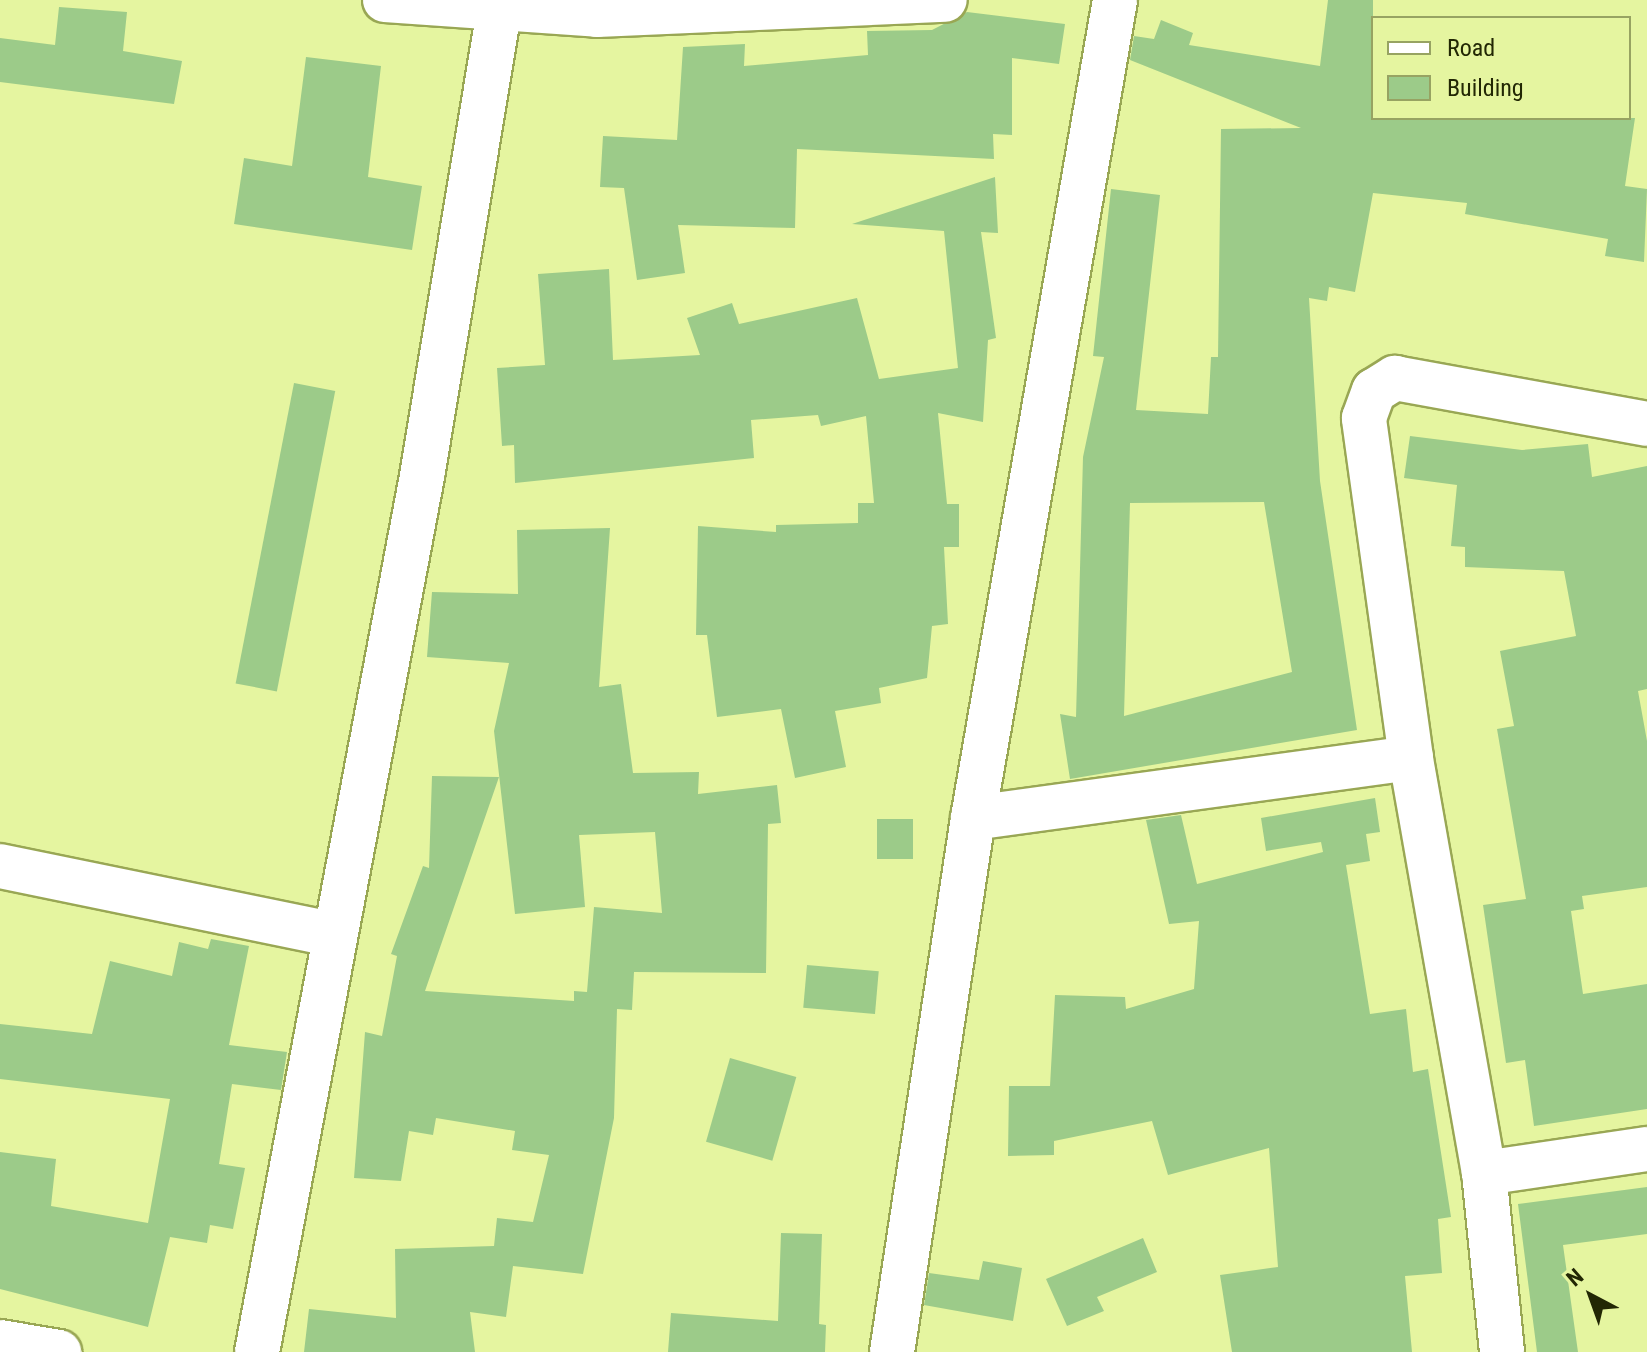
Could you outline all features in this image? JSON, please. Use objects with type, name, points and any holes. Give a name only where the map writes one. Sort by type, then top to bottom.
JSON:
[{"type":"street","points":[[385,0],[500,7],[761,11],[945,0]]},
{"type":"street","points":[[892,1352],[973,818],[1115,0]]},
{"type":"street","points":[[257,1352],[332,934],[422,476],[500,7]]},
{"type":"street","points":[[1502,1352],[1484,1173],[1411,758],[1364,418],[1374,391],[1395,378],[1647,424]]},
{"type":"street","points":[[973,818],[1411,758]]},
{"type":"street","points":[[0,866],[332,934]]},
{"type":"street","points":[[1484,1173],[1647,1149]]},
{"type":"street","points":[[0,1342],[59,1352]]},
{"type":"building","points":[[1328,0],[1373,0],[1371,120],[1635,118],[1625,186],[1647,189],[1644,262],[1605,256],[1608,239],[1465,214],[1467,203],[1373,193],[1355,292],[1329,287],[1327,301],[1309,298],[1320,481],[1357,730],[1070,779],[1060,714],[1076,717],[1083,457],[1104,357],[1093,356],[1111,189],[1160,195],[1136,410],[1208,414],[1211,357],[1218,357],[1221,129],[1301,128],[1130,60],[1134,36],[1154,39],[1161,20],[1193,33],[1189,45],[1320,66]],"holes":[[[1264,502],[1292,672],[1124,716],[1130,503]]]},
{"type":"building","points":[[59,7],[127,12],[123,51],[182,61],[174,104],[0,82],[0,38],[55,45]]},
{"type":"building","points":[[967,12],[1065,24],[1059,64],[1012,58],[1012,135],[993,134],[994,159],[797,149],[795,228],[678,225],[685,273],[637,280],[624,188],[600,187],[603,136],[677,140],[683,47],[745,44],[744,66],[868,55],[867,31],[932,30]]},
{"type":"building","points":[[306,57],[381,66],[368,177],[422,186],[412,250],[234,224],[244,158],[292,166]]},
{"type":"building","points":[[995,177],[998,233],[981,232],[996,338],[988,340],[983,422],[938,413],[947,504],[959,504],[959,547],[944,547],[948,624],[932,626],[927,678],[879,688],[881,703],[835,711],[846,767],[795,778],[781,709],[717,717],[707,635],[696,635],[698,526],[776,532],[776,525],[858,523],[858,503],[874,503],[866,416],[821,426],[818,415],[751,420],[754,458],[515,483],[514,445],[502,446],[497,368],[545,365],[538,274],[609,269],[613,360],[700,355],[687,318],[732,303],[739,324],[857,298],[879,379],[958,368],[944,231],[852,224]]},
{"type":"building","points":[[294,383],[335,391],[277,691],[236,683]]},
{"type":"building","points":[[1410,436],[1522,450],[1588,444],[1592,477],[1647,466],[1647,689],[1638,691],[1647,741],[1647,887],[1582,896],[1584,909],[1571,911],[1583,994],[1647,984],[1647,1109],[1534,1126],[1525,1060],[1506,1063],[1483,905],[1526,899],[1497,729],[1514,726],[1500,651],[1576,636],[1564,571],[1465,567],[1465,547],[1451,546],[1457,485],[1404,478]]},
{"type":"building","points":[[610,528],[599,687],[621,684],[633,773],[699,772],[698,794],[777,785],[781,823],[768,824],[766,973],[634,972],[632,1010],[617,1009],[614,1118],[583,1274],[513,1266],[506,1317],[470,1312],[475,1352],[304,1352],[309,1309],[396,1318],[395,1249],[494,1246],[497,1218],[533,1222],[549,1155],[512,1150],[515,1131],[436,1118],[433,1135],[409,1131],[401,1181],[354,1178],[365,1032],[382,1036],[397,956],[391,954],[423,866],[429,868],[432,776],[499,777],[425,991],[574,1001],[574,991],[587,992],[594,907],[662,913],[655,832],[579,835],[585,907],[515,914],[494,731],[509,663],[427,657],[432,592],[518,594],[517,530]]},
{"type":"building","points":[[1375,798],[1380,832],[1366,834],[1370,861],[1346,865],[1370,1014],[1406,1009],[1413,1072],[1428,1069],[1451,1217],[1438,1219],[1442,1273],[1405,1276],[1412,1352],[1232,1352],[1220,1275],[1278,1267],[1269,1148],[1168,1175],[1152,1121],[1054,1141],[1054,1155],[1008,1156],[1009,1086],[1050,1086],[1055,995],[1125,997],[1126,1009],[1194,989],[1199,921],[1169,924],[1146,820],[1181,815],[1197,884],[1323,852],[1321,842],[1266,851],[1261,818]]},
{"type":"building","points":[[877,819],[913,819],[913,859],[877,859]]},
{"type":"building","points":[[211,939],[249,946],[229,1045],[287,1052],[281,1090],[232,1084],[219,1164],[245,1168],[233,1229],[210,1225],[207,1243],[170,1237],[148,1327],[0,1289],[0,1152],[56,1159],[51,1206],[148,1223],[170,1099],[0,1079],[0,1024],[92,1034],[110,961],[172,976],[179,942],[208,949]]},
{"type":"building","points":[[807,965],[879,971],[875,1014],[803,1008]]},
{"type":"building","points":[[730,1058],[796,1077],[772,1161],[706,1142]]},
{"type":"building","points":[[1647,1187],[1647,1234],[1563,1245],[1578,1352],[1537,1352],[1518,1204]]},
{"type":"building","points":[[781,1233],[822,1234],[819,1324],[826,1325],[825,1352],[668,1352],[671,1313],[778,1321]]},
{"type":"building","points":[[1143,1238],[1157,1272],[1097,1297],[1104,1311],[1067,1326],[1046,1279]]},
{"type":"building","points":[[983,1261],[1022,1268],[1013,1321],[924,1305],[929,1273],[979,1280]]}]
